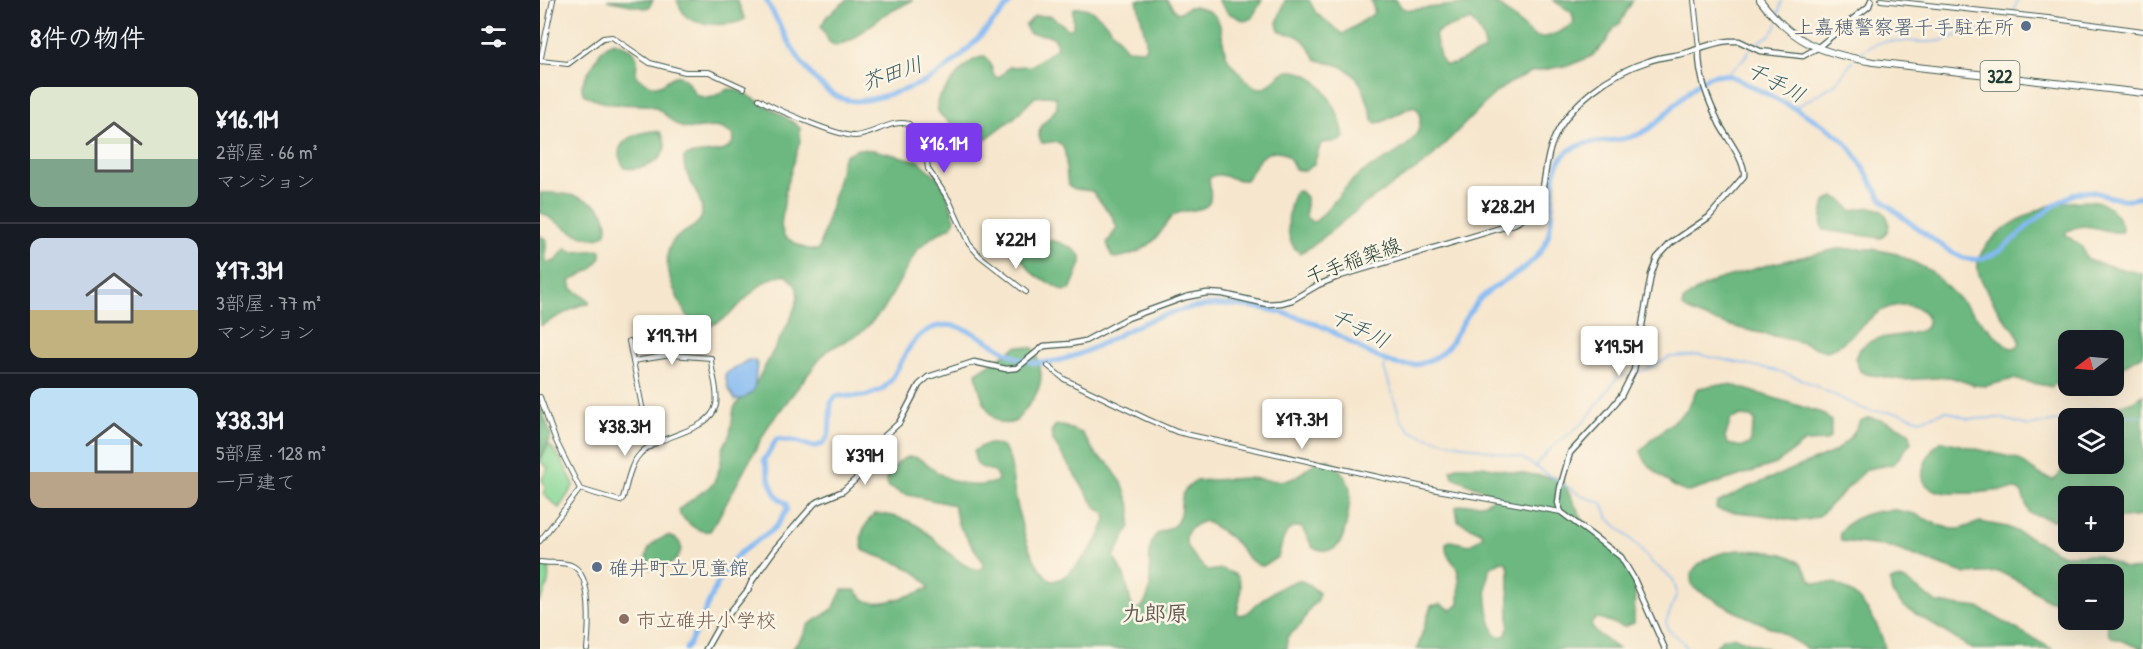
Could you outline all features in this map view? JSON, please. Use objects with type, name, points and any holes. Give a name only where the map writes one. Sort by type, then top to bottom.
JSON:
[{"type":"highway","name":"322","points":[[1760,0],[1779,23],[1798,38],[1817,48],[1854,58],[2143,93]]},
{"type":"main road","name":"千手稲築線","points":[[706,649],[719,626],[748,590],[765,562],[804,514],[815,503],[843,491],[856,479],[868,450],[898,423],[923,380],[937,373],[974,362],[1011,369],[1026,363],[1034,353],[1050,345],[1085,341],[1128,318],[1186,297],[1207,293],[1223,294],[1267,304],[1281,303],[1292,300],[1340,276],[1514,224],[1528,215],[1541,198],[1549,154],[1554,139],[1565,120],[1593,91],[1608,80],[1638,64],[1721,42],[1739,41],[1760,51],[1803,56],[1817,48],[1869,6],[1871,0]]},
{"type":"main road","points":[[1665,649],[1634,579],[1621,557],[1561,512],[1558,503],[1569,453],[1621,396],[1634,370],[1651,275],[1657,258],[1671,243],[1709,217],[1744,176],[1743,166],[1720,125],[1703,85],[1700,48]]},
{"type":"street","points":[[553,0],[540,62],[568,64],[598,41],[612,37],[650,63],[685,72],[709,72],[744,88]]},
{"type":"street","points":[[1694,0],[1700,48]]},
{"type":"street","points":[[1881,0],[2143,31]]},
{"type":"street","points":[[759,99],[782,112],[848,135],[861,135],[900,122],[909,124],[925,145],[928,169],[949,200],[969,244],[980,256],[1026,292]]},
{"type":"street","points":[[629,340],[650,447]]},
{"type":"street","points":[[540,397],[556,441],[580,489],[617,501],[622,499],[636,458],[650,447],[707,420],[716,405],[716,384],[711,358],[671,355],[633,361]]},
{"type":"street","points":[[1048,366],[1065,379],[1177,432],[1437,490],[1561,512]]},
{"type":"street","points":[[540,541],[580,489]]},
{"type":"street","points":[[540,562],[569,564],[582,575],[590,619],[587,649]]},
{"type":"green space","points":[[607,0],[653,0],[649,7],[644,8]]},
{"type":"green space","points":[[677,0],[737,0],[745,19],[724,24],[699,22],[685,15]]},
{"type":"green space","points":[[847,0],[913,0],[884,15],[853,39],[836,46],[829,42],[821,26],[827,16]]},
{"type":"green space","points":[[1137,0],[1167,0],[1177,13],[1189,7],[1210,12],[1218,21],[1228,59],[1240,74],[1257,87],[1267,86],[1284,72],[1289,71],[1300,72],[1310,77],[1327,94],[1338,116],[1344,137],[1340,141],[1321,143],[1314,164],[1305,171],[1295,169],[1285,154],[1276,151],[1260,159],[1246,180],[1221,175],[1213,176],[1209,179],[1210,198],[1206,206],[1174,215],[1146,247],[1135,253],[1116,258],[1112,257],[1107,243],[1117,228],[1112,216],[1092,191],[1069,186],[1064,148],[1061,144],[1042,143],[1039,138],[1043,124],[1057,108],[1056,97],[1035,97],[1015,117],[983,141],[971,144],[941,115],[937,104],[938,99],[959,73],[972,61],[985,57],[990,63],[994,76],[999,78],[1009,67],[1031,66],[1057,48],[1055,39],[1051,36],[1029,33],[1025,26],[1035,16],[1051,16],[1070,30],[1073,27],[1073,9],[1089,10],[1104,21],[1127,49],[1143,50],[1146,47],[1146,40]]},
{"type":"green space","points":[[1218,0],[1262,0],[1252,18],[1245,21],[1228,13]]},
{"type":"green space","points":[[1285,0],[1309,0],[1316,13],[1343,34],[1373,14],[1371,0],[1396,0],[1402,8],[1409,10],[1489,1],[1499,5],[1535,37],[1546,37],[1574,23],[1572,13],[1553,0],[1633,0],[1620,23],[1592,56],[1570,65],[1531,72],[1495,93],[1428,161],[1363,205],[1314,245],[1300,253],[1291,241],[1288,224],[1295,192],[1300,191],[1306,197],[1306,217],[1312,222],[1316,221],[1354,179],[1408,144],[1416,135],[1420,124],[1419,111],[1413,106],[1382,122],[1375,123],[1364,90],[1356,77],[1343,67],[1316,59],[1303,40],[1295,35],[1281,32],[1277,23]],"holes":[[[1471,20],[1479,30],[1485,50],[1454,64],[1445,65],[1440,57],[1435,35],[1440,30]]]},
{"type":"green space","points":[[614,42],[629,48],[635,54],[637,77],[649,85],[659,85],[678,76],[683,77],[695,94],[701,97],[710,98],[725,90],[735,90],[765,105],[800,128],[800,141],[786,188],[781,226],[784,236],[800,246],[818,250],[842,161],[845,155],[858,149],[874,150],[919,161],[938,178],[946,191],[955,219],[952,226],[932,237],[917,250],[884,309],[862,332],[826,351],[769,425],[710,531],[701,531],[694,527],[680,515],[679,509],[713,484],[720,467],[723,448],[730,434],[734,408],[740,400],[750,394],[791,318],[798,298],[797,289],[786,275],[774,278],[753,292],[733,311],[711,325],[697,328],[691,320],[679,300],[667,264],[671,244],[698,222],[702,213],[699,199],[686,172],[684,157],[690,154],[722,151],[732,143],[734,136],[720,128],[688,129],[681,127],[651,106],[611,104],[585,95],[582,91],[584,79],[601,51]]},
{"type":"green space","points":[[652,131],[660,132],[664,140],[665,148],[662,155],[642,167],[625,168],[619,153],[624,142]]},
{"type":"green space","points":[[540,193],[574,196],[595,205],[603,212],[606,233],[591,238],[563,227],[540,212]]},
{"type":"green space","points":[[1833,197],[1842,200],[1851,211],[1869,207],[1880,210],[1887,217],[1888,231],[1881,238],[1824,230],[1822,213],[1825,202]]},
{"type":"green space","points":[[2096,201],[2106,205],[2122,227],[2122,232],[2081,226],[2066,232],[2066,235],[2082,247],[2086,257],[2090,261],[2143,274],[2143,355],[2124,365],[2124,330],[2058,330],[2058,380],[2052,387],[2013,379],[1986,386],[1974,385],[1950,377],[1904,380],[1860,371],[1855,358],[1860,349],[1868,343],[1877,339],[1909,334],[1927,327],[1925,313],[1912,306],[1903,305],[1881,311],[1846,340],[1827,351],[1719,322],[1690,312],[1682,306],[1683,301],[1694,292],[1717,280],[1771,264],[1837,249],[1873,249],[1897,254],[1931,271],[2005,345],[2011,348],[2017,347],[2020,343],[2015,330],[2000,313],[1980,277],[1978,264],[1982,252],[2002,230],[2016,221],[2055,204]]},
{"type":"green space","points":[[540,236],[547,240],[545,255],[547,263],[555,261],[566,248],[573,252],[601,250],[601,257],[593,268],[570,281],[572,289],[589,300],[589,304],[580,305],[540,326]]},
{"type":"green space","points":[[1032,236],[1065,245],[1081,256],[1081,263],[1070,290],[1063,291],[1032,273],[1019,255],[1017,248],[1021,240]]},
{"type":"green space","points":[[1018,346],[1033,348],[1041,370],[1039,388],[1016,421],[999,422],[987,409],[976,373]]},
{"type":"green space","points":[[1732,385],[1822,413],[1831,421],[1831,436],[1826,441],[1805,442],[1776,464],[1689,492],[1683,491],[1654,470],[1641,451],[1687,410],[1699,388]],"holes":[[[1739,416],[1751,417],[1755,421],[1749,444],[1742,447],[1728,444],[1725,438],[1731,419]]]},
{"type":"green space","points":[[2143,395],[2143,516],[2124,518],[2124,486],[2058,486],[2058,522],[2029,513],[2022,493],[2017,489],[1953,493],[1938,491],[1927,485],[1923,474],[1928,457],[1932,450],[1943,441],[2018,459],[2039,474],[2053,480],[2060,474],[2124,474],[2124,408],[2114,408]]},
{"type":"green space","points":[[540,404],[551,435],[540,460]]},
{"type":"green space","points":[[1867,418],[1884,421],[1905,430],[1910,433],[1911,442],[1894,464],[1867,469],[1819,516],[1812,519],[1792,520],[1721,511],[1716,508],[1717,503],[1749,487],[1834,452],[1851,437],[1860,421]]},
{"type":"green space","points":[[1060,425],[1082,433],[1097,456],[1108,463],[1122,483],[1131,508],[1130,526],[1114,557],[1125,578],[1131,604],[1135,609],[1140,609],[1149,593],[1149,559],[1152,541],[1157,534],[1171,528],[1177,522],[1181,511],[1182,495],[1195,481],[1246,478],[1288,480],[1299,475],[1311,465],[1329,460],[1338,468],[1347,481],[1350,496],[1343,537],[1336,547],[1330,550],[1313,548],[1302,528],[1291,528],[1285,536],[1278,557],[1263,566],[1250,560],[1231,538],[1205,521],[1188,531],[1186,537],[1190,551],[1208,571],[1222,569],[1237,575],[1240,589],[1237,613],[1239,615],[1245,614],[1277,590],[1299,580],[1319,593],[1318,600],[1310,608],[1301,625],[1287,637],[1287,649],[792,649],[803,636],[808,625],[833,609],[842,590],[855,590],[866,600],[879,602],[915,594],[929,588],[917,573],[909,568],[863,550],[861,540],[863,531],[874,514],[896,517],[913,523],[966,566],[981,569],[983,565],[981,559],[958,524],[954,505],[904,494],[888,487],[886,479],[905,458],[920,459],[937,472],[963,484],[981,485],[998,480],[993,471],[978,464],[974,451],[988,444],[1002,447],[1010,461],[1024,535],[1035,560],[1051,581],[1070,572],[1096,542],[1106,520],[1104,512],[1097,509],[1053,441],[1051,432],[1055,426]]},
{"type":"green space","points":[[549,444],[562,461],[574,485],[559,508],[544,495],[545,486],[542,479],[548,468],[540,461]]},
{"type":"green space","points":[[1458,466],[1483,466],[1556,478],[1563,482],[1584,522],[1610,544],[1623,559],[1635,587],[1634,623],[1624,627],[1599,618],[1591,624],[1594,631],[1618,649],[1417,649],[1431,606],[1440,604],[1452,610],[1459,604],[1458,573],[1448,555],[1446,543],[1450,541],[1470,545],[1483,536],[1481,532],[1458,521],[1456,507],[1485,503],[1493,497],[1490,493],[1453,477],[1451,470]],"holes":[[[1501,561],[1507,563],[1509,625],[1506,635],[1501,637],[1495,634],[1490,618],[1487,584],[1490,568]]]},
{"type":"green space","points":[[1896,510],[1915,514],[1952,529],[1960,529],[1980,522],[2007,527],[2062,555],[2097,555],[2116,564],[2058,564],[2058,602],[2048,600],[2000,572],[1966,574],[1890,547],[1841,541],[1840,533],[1851,522],[1880,511]]},
{"type":"green space","points":[[668,536],[676,539],[680,544],[681,550],[678,557],[666,567],[651,569],[646,558],[649,548]]},
{"type":"green space","points":[[1738,550],[1770,552],[1787,556],[1800,563],[1814,582],[1834,583],[1846,589],[1861,602],[1874,620],[1885,649],[1807,649],[1779,631],[1732,610],[1694,588],[1691,579],[1697,566],[1713,556]]},
{"type":"green space","points":[[540,565],[548,567],[549,577],[540,601]]},
{"type":"green space","points":[[2124,568],[2143,570],[2143,649],[2109,634],[2108,630],[2124,630]]},
{"type":"green space","points":[[1905,580],[1937,603],[1979,608],[2052,649],[1972,649],[1903,606],[1892,593],[1890,581]]},
{"type":"green space","points":[[1734,637],[1768,649],[1714,649],[1723,638]]},
{"type":"water","points":[[748,360],[755,361],[757,364],[754,390],[745,398],[735,400],[728,388],[725,374]]},
{"type":"waterway","name":"芥田川","points":[[766,0],[792,48],[808,71],[834,95],[854,101],[868,100],[905,90],[938,74],[968,49],[1013,0]]},
{"type":"waterway","points":[[1778,16],[1782,0]]},
{"type":"waterway","points":[[1856,57],[1866,49],[1885,41],[1940,41],[1971,31],[2003,37],[2009,29],[2018,0]]},
{"type":"waterway","points":[[1753,46],[1771,34],[1777,23]]},
{"type":"waterway","points":[[1726,75],[1743,60],[1750,49]]},
{"type":"waterway","points":[[1793,109],[1835,84],[1853,61]]},
{"type":"waterway","name":"千手川","points":[[686,649],[728,566],[744,550],[776,526],[787,509],[786,503],[773,490],[764,460],[777,439],[799,442],[813,447],[823,444],[829,434],[831,403],[836,396],[865,396],[880,390],[893,377],[917,338],[927,331],[939,326],[952,326],[977,335],[1015,357],[1040,363],[1053,362],[1077,355],[1168,314],[1194,307],[1233,305],[1256,307],[1300,318],[1337,334],[1383,360],[1399,365],[1415,365],[1431,360],[1447,348],[1478,301],[1531,262],[1545,244],[1551,221],[1555,172],[1565,154],[1581,145],[1628,138],[1647,130],[1687,92],[1705,79],[1716,75],[1733,77],[1797,110],[1833,132],[1853,152],[1886,203],[1907,221],[1964,258],[1983,258],[1999,251],[2048,210],[2077,193],[2090,191],[2123,199],[2143,197]]},
{"type":"waterway","points":[[1634,373],[1670,357],[1701,355],[1778,371],[1871,411],[1900,413],[1920,420],[1946,411],[1968,419],[2000,418],[2029,426],[2058,421]]},
{"type":"waterway","points":[[1386,362],[1384,368],[1401,420],[1412,432],[1522,458],[1580,495],[1602,503],[1608,518],[1638,546],[1650,561],[1673,579],[1677,593],[1666,622],[1668,630],[1682,641],[1687,649]]},
{"type":"waterway","points":[[1535,466],[1551,448],[1584,422],[1618,377],[1629,374]]},
{"type":"waterway","points":[[2124,415],[2143,416]]},
{"type":"place","name":"上嘉穂警察署千手駐在所","points":[[2026,26]]},
{"type":"place","name":"碓井町立児童館","points":[[597,567]]},
{"type":"place","name":"市立碓井小学校","points":[[624,619]]},
{"type":"district","name":"九郎原","points":[[1155,613]]}]
